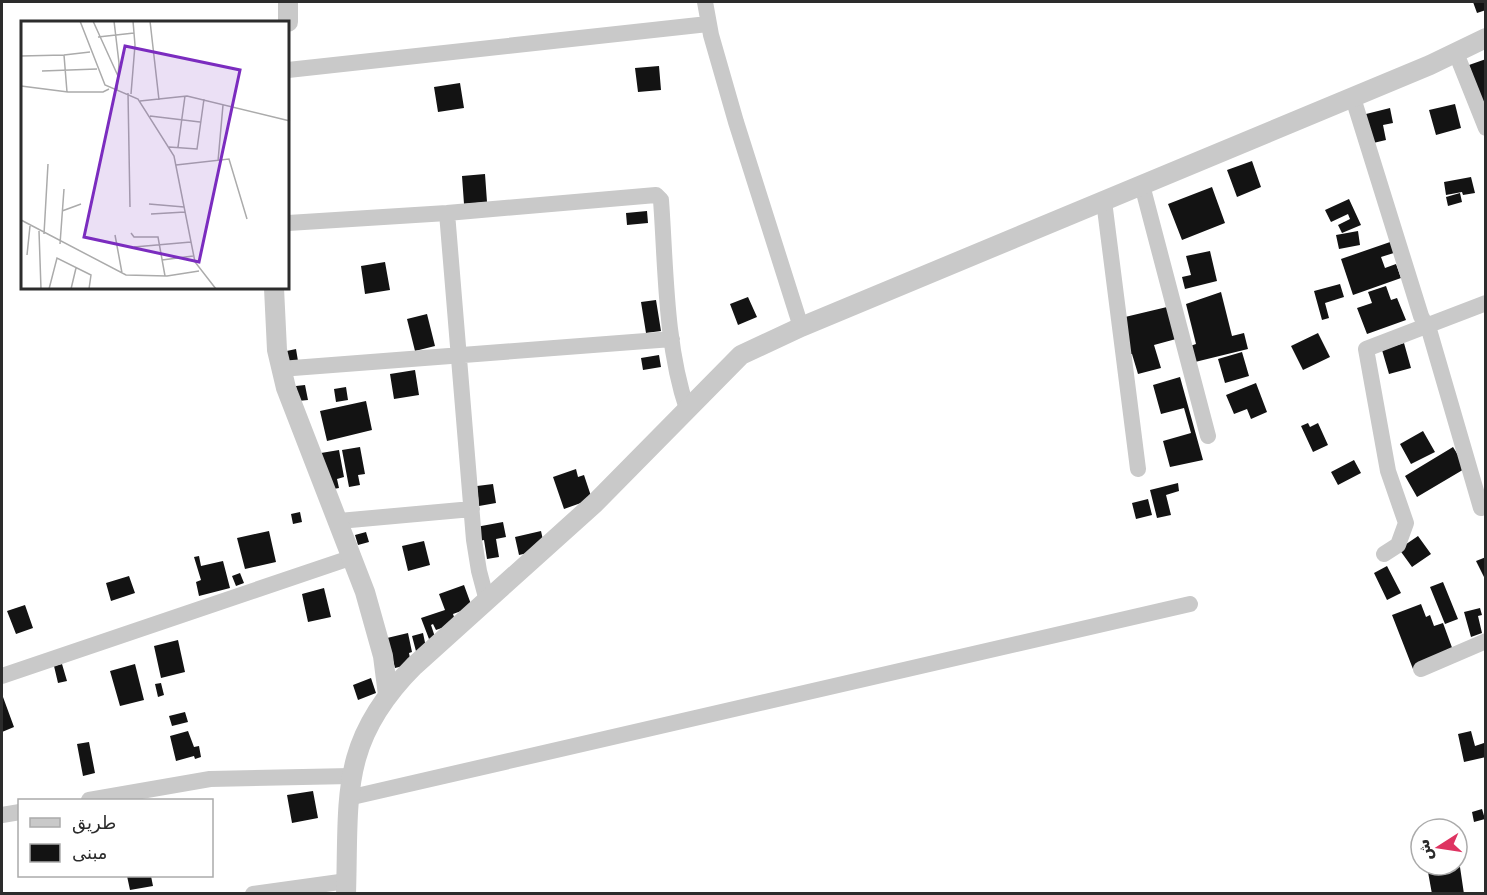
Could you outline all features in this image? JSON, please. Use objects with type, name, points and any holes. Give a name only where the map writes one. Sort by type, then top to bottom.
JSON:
[{"type":"street","points":[[288,2],[288,21]]},
{"type":"street","points":[[705,2],[708,24],[736,122],[801,327]]},
{"type":"street","points":[[290,69],[708,24]]},
{"type":"street","points":[[253,894],[346,887],[348,798],[351,776],[359,745],[388,695],[414,666],[595,503],[741,355],[801,327],[1353,98],[1485,38]]},
{"type":"street","points":[[1456,53],[1485,128]]},
{"type":"street","points":[[1353,98],[1421,316],[1426,325],[1481,508]]},
{"type":"street","points":[[1142,185],[1208,436]]},
{"type":"street","points":[[290,223],[447,213],[656,195],[661,200],[672,339],[682,396],[687,409]]},
{"type":"street","points":[[1104,201],[1138,469]]},
{"type":"street","points":[[447,213],[476,556],[487,601]]},
{"type":"street","points":[[274,290],[280,369],[292,406],[353,557],[379,639],[388,695]]},
{"type":"street","points":[[1384,554],[1398,545],[1406,523],[1386,461],[1366,350],[1485,303]]},
{"type":"street","points":[[280,369],[672,339]]},
{"type":"street","points":[[339,521],[472,509]]},
{"type":"street","points":[[2,676],[353,557]]},
{"type":"street","points":[[348,798],[1190,604]]},
{"type":"street","points":[[1421,669],[1485,641]]},
{"type":"street","points":[[100,799],[210,779],[351,776]]},
{"type":"street","points":[[2,815],[18,812]]},
{"type":"building","points":[[1473,2],[1486,2],[1486,10],[1477,13]]},
{"type":"building","points":[[1486,59],[1486,112],[1469,65]]},
{"type":"building","points":[[659,66],[661,90],[638,92],[635,68]]},
{"type":"building","points":[[460,83],[464,108],[438,112],[434,87]]},
{"type":"building","points":[[1455,104],[1461,128],[1436,135],[1429,110]]},
{"type":"building","points":[[1390,108],[1393,123],[1383,125],[1386,140],[1369,144],[1362,115]]},
{"type":"building","points":[[1252,161],[1261,187],[1237,197],[1227,170]]},
{"type":"building","points":[[485,174],[487,202],[464,204],[462,176]]},
{"type":"building","points":[[1471,177],[1475,193],[1463,195],[1462,192],[1446,195],[1444,182]]},
{"type":"building","points":[[1212,187],[1225,223],[1182,240],[1168,204]]},
{"type":"building","points":[[1460,193],[1462,202],[1448,206],[1446,197]]},
{"type":"building","points":[[1349,199],[1361,225],[1342,233],[1338,225],[1350,219],[1348,214],[1331,222],[1325,210]]},
{"type":"building","points":[[647,211],[648,223],[627,225],[626,213]]},
{"type":"building","points":[[1358,231],[1360,245],[1339,249],[1336,235]]},
{"type":"building","points":[[1393,241],[1397,252],[1381,257],[1385,268],[1396,264],[1401,278],[1353,295],[1341,259]]},
{"type":"building","points":[[1210,251],[1217,281],[1185,289],[1182,277],[1191,275],[1186,256]]},
{"type":"building","points":[[385,262],[390,290],[365,294],[361,266]]},
{"type":"building","points":[[1340,284],[1344,297],[1325,303],[1329,318],[1322,320],[1314,291]]},
{"type":"building","points":[[1386,286],[1391,300],[1397,298],[1406,320],[1367,334],[1357,308],[1372,303],[1368,292]]},
{"type":"building","points":[[1221,292],[1232,336],[1244,333],[1248,349],[1195,362],[1190,346],[1196,344],[1186,304]]},
{"type":"building","points":[[748,297],[757,317],[738,325],[730,304]]},
{"type":"building","points":[[656,300],[661,331],[646,333],[641,302]]},
{"type":"building","points":[[1167,307],[1176,339],[1154,345],[1161,368],[1138,374],[1132,354],[1130,354],[1125,317]]},
{"type":"building","points":[[427,314],[435,346],[415,351],[407,319]]},
{"type":"building","points":[[1318,333],[1330,357],[1303,370],[1291,346]]},
{"type":"building","points":[[1404,343],[1411,368],[1389,374],[1382,350]]},
{"type":"building","points":[[296,349],[298,361],[284,363],[282,352]]},
{"type":"building","points":[[1242,352],[1249,376],[1225,383],[1218,359]]},
{"type":"building","points":[[659,355],[661,367],[643,370],[641,358]]},
{"type":"building","points":[[415,370],[419,395],[394,399],[390,374]]},
{"type":"building","points":[[1180,377],[1203,460],[1170,467],[1163,441],[1191,433],[1184,408],[1161,414],[1153,385]]},
{"type":"building","points":[[1256,383],[1267,412],[1251,419],[1247,409],[1234,414],[1226,395]]},
{"type":"building","points":[[305,385],[308,400],[298,401],[296,386]]},
{"type":"building","points":[[346,387],[348,400],[336,402],[334,389]]},
{"type":"building","points":[[366,401],[372,430],[327,441],[320,411]]},
{"type":"building","points":[[1308,423],[1310,427],[1318,423],[1328,445],[1313,452],[1301,426]]},
{"type":"building","points":[[1423,431],[1435,452],[1411,464],[1400,444]]},
{"type":"building","points":[[360,447],[365,474],[358,475],[360,485],[349,487],[342,450]]},
{"type":"building","points":[[1453,447],[1466,468],[1417,497],[1405,476]]},
{"type":"building","points":[[339,450],[344,477],[337,479],[339,488],[328,490],[321,453]]},
{"type":"building","points":[[1354,460],[1361,473],[1338,485],[1331,472]]},
{"type":"building","points":[[576,469],[578,477],[584,475],[592,499],[564,509],[553,477]]},
{"type":"building","points":[[1178,483],[1179,491],[1166,495],[1171,515],[1157,518],[1150,490]]},
{"type":"building","points":[[493,484],[496,503],[479,506],[477,486]]},
{"type":"building","points":[[1148,499],[1152,515],[1136,519],[1132,503]]},
{"type":"building","points":[[300,512],[302,522],[293,524],[291,514]]},
{"type":"building","points":[[503,522],[506,537],[496,539],[499,557],[487,559],[484,540],[479,541],[476,527]]},
{"type":"building","points":[[269,531],[276,562],[245,569],[237,538]]},
{"type":"building","points":[[541,531],[545,549],[519,555],[515,537]]},
{"type":"building","points":[[366,532],[369,542],[358,545],[355,535]]},
{"type":"building","points":[[1418,536],[1431,554],[1412,567],[1399,549]]},
{"type":"building","points":[[424,541],[430,565],[408,571],[402,546]]},
{"type":"building","points":[[199,556],[201,566],[223,561],[230,588],[199,596],[196,582],[201,580],[194,557]]},
{"type":"building","points":[[1486,557],[1486,581],[1476,561]]},
{"type":"building","points":[[1387,566],[1401,593],[1387,600],[1374,573]]},
{"type":"building","points":[[240,573],[244,583],[236,586],[232,576]]},
{"type":"building","points":[[129,576],[135,593],[111,601],[106,583]]},
{"type":"building","points":[[1443,582],[1458,619],[1445,624],[1430,587]]},
{"type":"building","points":[[464,585],[472,607],[453,614],[456,623],[436,630],[433,624],[431,625],[435,637],[429,639],[421,618],[445,610],[439,594]]},
{"type":"building","points":[[324,588],[331,617],[308,622],[302,594]]},
{"type":"building","points":[[1421,604],[1426,617],[1430,615],[1434,626],[1443,623],[1454,653],[1413,669],[1392,615]]},
{"type":"building","points":[[25,605],[33,628],[16,634],[7,611]]},
{"type":"building","points":[[1480,608],[1482,615],[1478,616],[1482,633],[1471,637],[1464,612]]},
{"type":"building","points":[[408,633],[412,652],[409,653],[411,664],[395,668],[387,638]]},
{"type":"building","points":[[423,633],[427,652],[417,655],[412,636]]},
{"type":"building","points":[[178,640],[185,672],[161,678],[154,646]]},
{"type":"building","points":[[62,664],[67,681],[58,683],[54,666]]},
{"type":"building","points":[[135,664],[144,700],[120,706],[110,671]]},
{"type":"building","points":[[371,678],[376,693],[358,700],[353,685]]},
{"type":"building","points":[[161,683],[164,695],[158,697],[155,684]]},
{"type":"building","points":[[2,697],[14,727],[2,732]]},
{"type":"building","points":[[185,712],[188,722],[172,726],[169,716]]},
{"type":"building","points":[[188,731],[194,747],[199,746],[201,757],[195,759],[194,756],[176,761],[170,736]]},
{"type":"building","points":[[1471,731],[1475,746],[1484,743],[1486,757],[1464,762],[1458,734]]},
{"type":"building","points":[[89,742],[95,773],[83,776],[77,744]]},
{"type":"building","points":[[313,791],[318,818],[292,823],[287,795]]},
{"type":"building","points":[[1482,809],[1485,819],[1474,822],[1472,812]]},
{"type":"building","points":[[127,877],[151,877],[153,886],[130,890]]},
{"type":"building","points":[[1429,877],[1461,877],[1464,894],[1432,894]]}]
